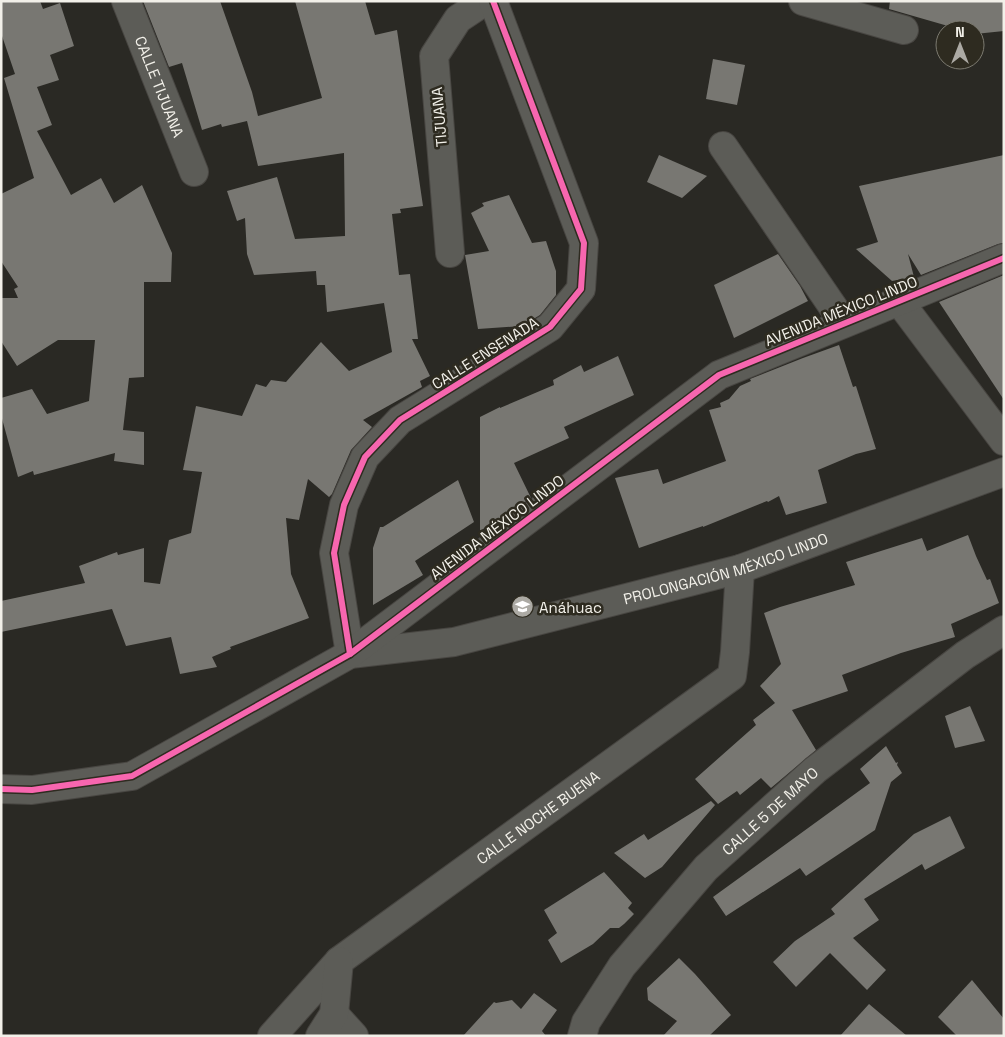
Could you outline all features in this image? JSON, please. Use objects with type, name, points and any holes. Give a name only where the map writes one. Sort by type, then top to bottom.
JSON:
[{"type":"street","name":"CALLE TIJUANA","points":[[126,1],[194,172]]},
{"type":"street","name":"TIJUANA","points":[[450,253],[434,56],[458,19],[485,1]]},
{"type":"street","name":"CALLE ENSENADA","points":[[350,654],[334,554],[344,505],[365,458],[400,420],[550,327],[581,290],[584,243],[493,1]]},
{"type":"street","points":[[803,1],[904,30]]},
{"type":"street","points":[[723,146],[844,323]]},
{"type":"street","name":"AVENIDA MÉXICO LINDO","points":[[1,789],[32,790],[132,776],[350,654],[719,375],[1004,258]]},
{"type":"street","points":[[899,301],[1004,441]]},
{"type":"street","name":"PROLONGACIÓN MÉXICO LINDO","points":[[350,654],[454,642],[740,569],[1004,472]]},
{"type":"street","name":"CALLE NOCHE BUENA","points":[[272,1036],[339,960],[732,676],[740,569]]},
{"type":"street","name":"CALLE 5 DE MAYO","points":[[582,1036],[586,1022],[622,966],[706,868],[815,770],[965,655],[1004,630]]},
{"type":"street","points":[[339,960],[327,1025],[354,1036]]},
{"type":"building","points":[[1,1],[40,1],[43,9],[60,3],[74,46],[50,55],[59,80],[37,87],[52,125],[37,131],[71,195],[101,178],[114,203],[142,185],[172,253],[171,282],[144,282],[144,377],[129,378],[123,430],[144,432],[144,465],[114,461],[115,453],[34,475],[33,471],[18,477],[1,415],[1,398],[32,389],[47,414],[89,401],[95,340],[58,340],[17,366],[1,341],[1,298],[18,298],[14,289],[18,287],[1,261],[1,194],[34,178],[4,78],[15,74],[1,33]]},
{"type":"building","points":[[143,1],[220,1],[252,92],[258,116],[322,98],[295,1],[365,1],[375,35],[397,30],[423,206],[400,209],[401,213],[392,214],[399,275],[410,274],[418,339],[412,339],[430,376],[420,381],[422,387],[363,420],[372,427],[351,450],[332,494],[329,497],[308,479],[299,520],[286,518],[291,574],[309,618],[230,647],[231,649],[212,657],[217,667],[180,674],[171,637],[126,646],[112,609],[1,632],[1,601],[85,583],[79,566],[117,552],[118,555],[144,548],[144,582],[160,584],[169,540],[191,533],[202,472],[183,470],[196,406],[242,416],[256,384],[266,387],[271,380],[286,382],[321,342],[349,371],[392,352],[384,303],[327,312],[325,285],[317,285],[316,271],[254,275],[247,254],[245,218],[237,221],[227,191],[277,177],[295,239],[345,236],[344,153],[258,166],[247,121],[222,127],[221,124],[202,130],[182,63],[169,67]]},
{"type":"building","points":[[890,1],[1004,1],[1004,31],[985,33],[985,20],[935,20],[935,22],[889,9]]},
{"type":"building","points":[[713,59],[745,65],[737,105],[706,99]]},
{"type":"building","points":[[659,155],[707,176],[682,198],[647,182]]},
{"type":"building","points":[[1004,155],[1004,243],[921,275],[908,254],[914,277],[892,281],[856,249],[878,242],[859,186]]},
{"type":"building","points":[[509,195],[532,243],[546,241],[556,271],[556,295],[540,315],[522,326],[478,329],[465,255],[489,251],[471,213],[484,206],[482,203]]},
{"type":"building","points":[[778,254],[808,301],[734,338],[714,285]]},
{"type":"building","points":[[1004,275],[1004,400],[939,302]]},
{"type":"building","points":[[839,345],[853,387],[856,386],[876,449],[856,454],[818,470],[827,503],[786,515],[779,496],[703,527],[639,548],[615,478],[658,469],[663,484],[726,461],[709,410],[721,407],[720,403],[729,399],[740,386],[751,381],[750,379]]},
{"type":"building","points":[[618,356],[634,395],[564,427],[569,438],[514,463],[531,498],[480,531],[480,417],[554,385],[553,380],[581,365],[584,372]]},
{"type":"building","points":[[458,480],[474,522],[415,561],[423,575],[373,605],[373,548],[380,527],[383,527]]},
{"type":"building","points":[[968,535],[987,580],[990,579],[999,603],[951,624],[955,637],[901,653],[842,675],[848,691],[792,710],[816,750],[771,788],[761,778],[740,795],[737,791],[718,804],[695,779],[756,725],[753,720],[775,703],[760,686],[781,664],[764,613],[855,585],[846,562],[922,538],[927,551]]},
{"type":"building","points":[[970,706],[985,741],[955,748],[945,716]]},
{"type":"building","points":[[886,746],[896,763],[898,762],[897,765],[902,773],[891,782],[875,830],[806,876],[800,868],[726,916],[713,897],[870,783],[860,769]]},
{"type":"building","points":[[711,801],[715,805],[662,867],[645,878],[614,853],[644,834],[648,840]]},
{"type":"building","points":[[950,816],[965,848],[925,870],[922,864],[864,899],[879,920],[853,938],[886,970],[867,990],[830,953],[796,987],[773,962],[795,941],[835,914],[831,909],[914,834]]},
{"type":"building","points":[[604,872],[632,903],[628,908],[634,914],[619,928],[610,928],[593,944],[561,963],[548,940],[557,933],[544,910]]},
{"type":"building","points":[[679,958],[731,1015],[709,1036],[663,1036],[677,1021],[648,1000],[647,988]]},
{"type":"building","points":[[972,980],[1004,1019],[1004,1036],[957,1036],[938,1017]]},
{"type":"building","points":[[534,993],[557,1010],[542,1031],[546,1036],[463,1036],[494,1002],[512,1000],[521,1009]]},
{"type":"building","points":[[869,1004],[907,1036],[840,1036]]},
{"type":"cycle path","points":[[350,654],[334,553],[344,505],[365,457],[400,420],[550,327],[581,289],[584,243],[493,1]]},
{"type":"cycle path","points":[[1,789],[32,790],[132,776],[350,654],[719,375],[1004,258]]},
{"type":"place","name":"Anáhuac","points":[[523,607]]}]
